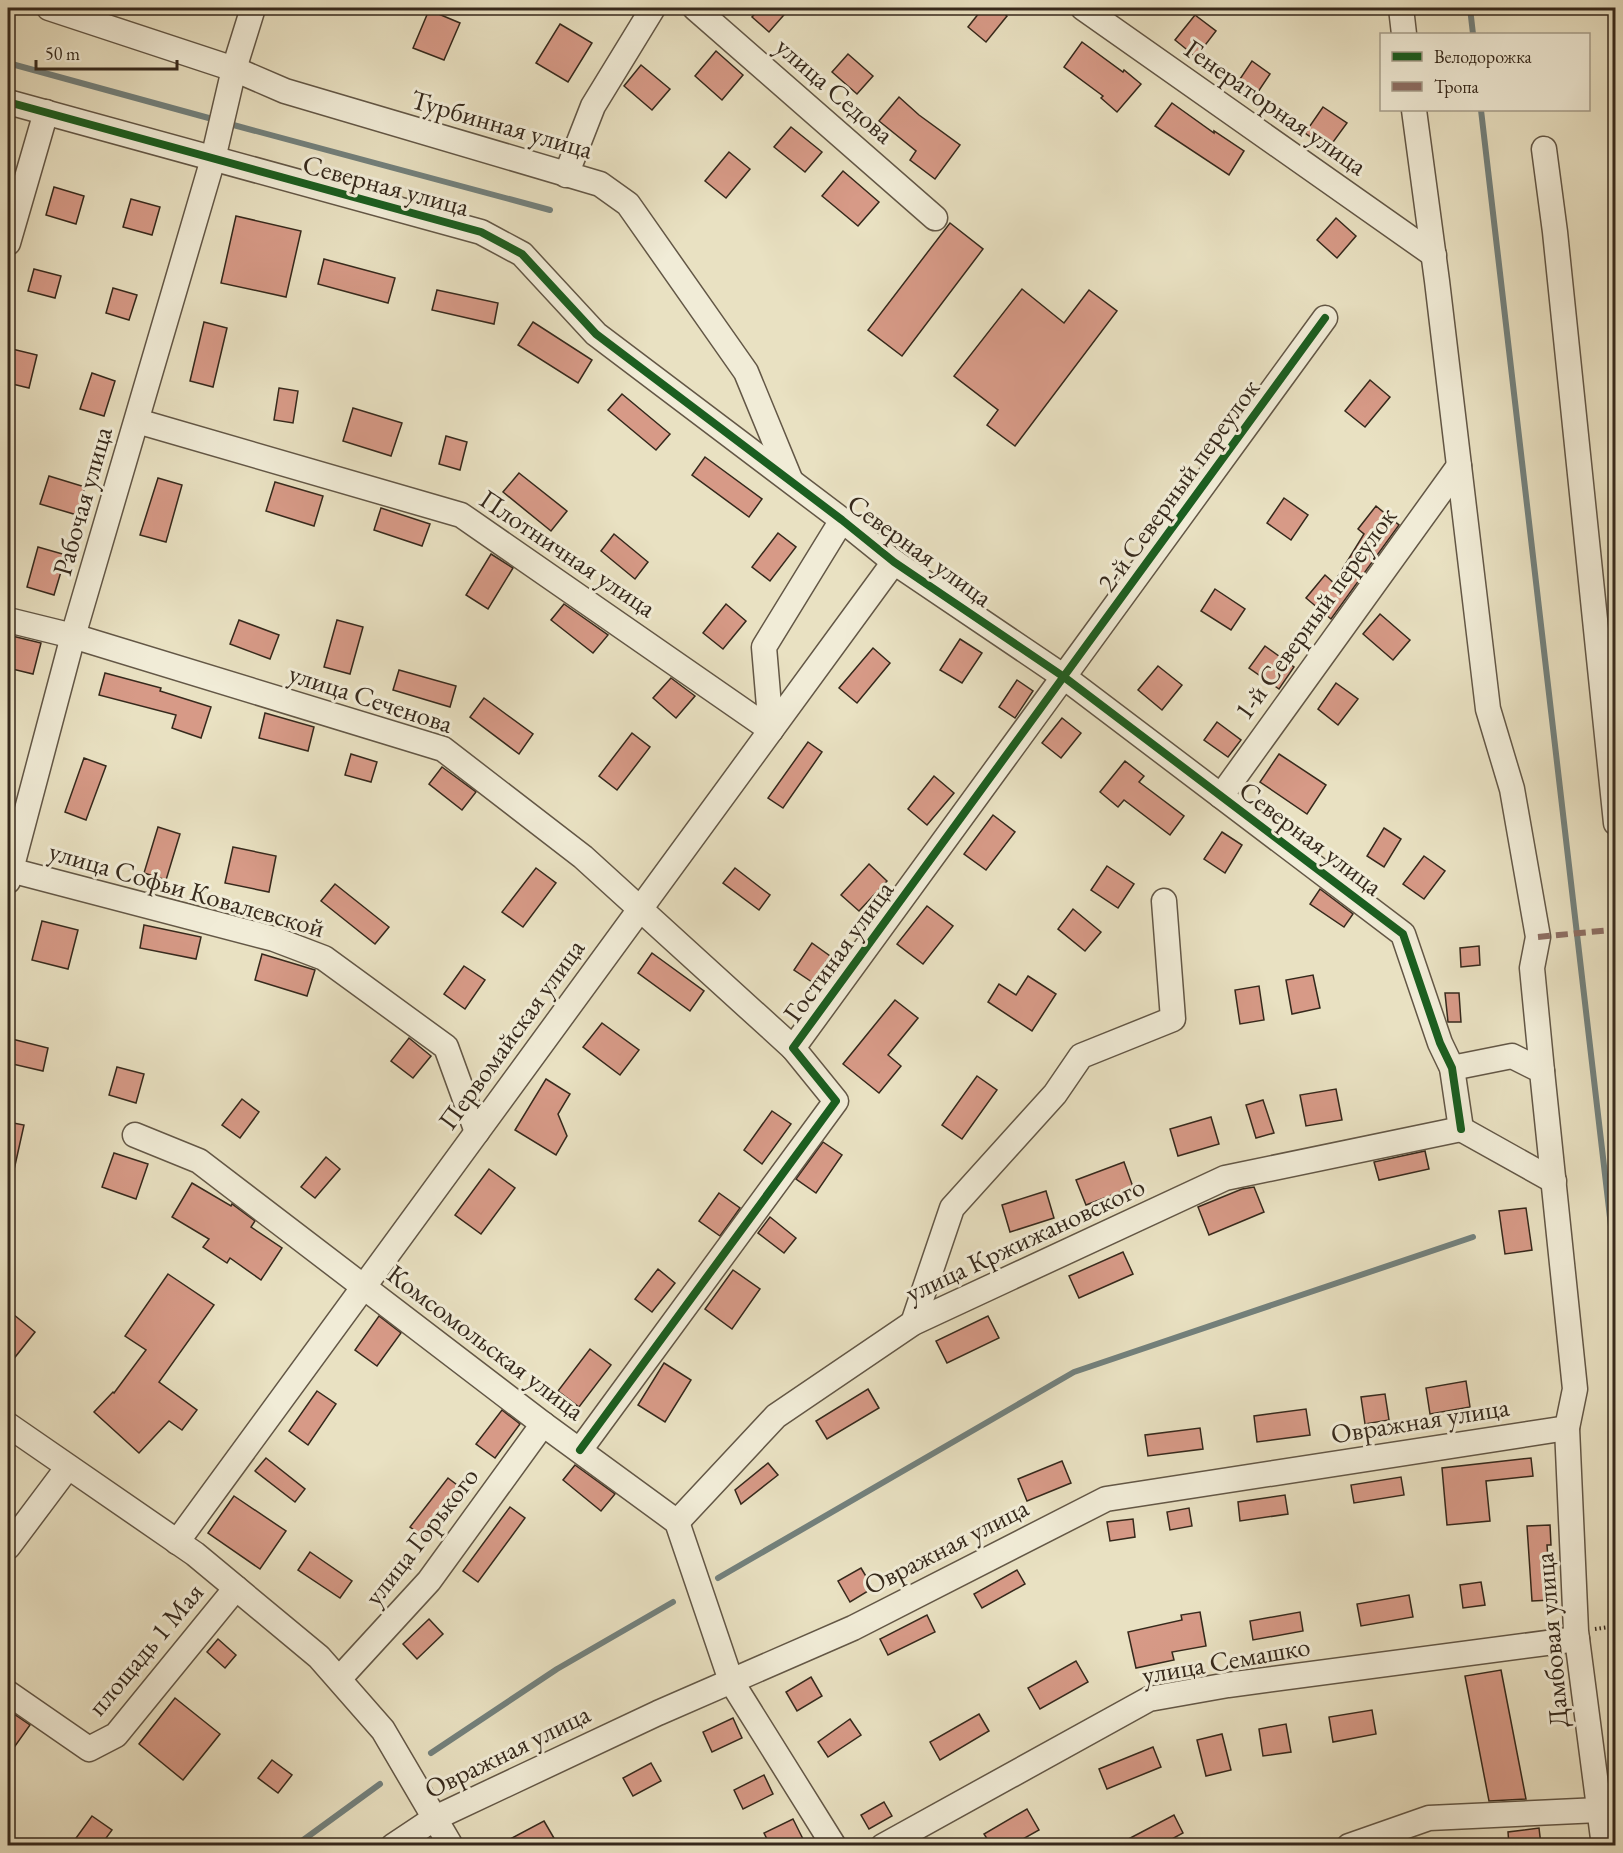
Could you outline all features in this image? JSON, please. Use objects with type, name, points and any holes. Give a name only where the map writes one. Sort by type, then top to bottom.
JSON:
[{"type":"street","name":"Турбинная улица","points":[[49,8],[234,69],[285,91],[600,184],[628,204],[746,372],[790,481]]},
{"type":"street","name":"Рабочая улица","points":[[9,875],[73,636],[215,149],[234,69],[253,8]]},
{"type":"street","points":[[566,175],[593,106],[653,8]]},
{"type":"street","name":"улица Седова","points":[[695,8],[935,218]]},
{"type":"street","name":"Генераторная улица","points":[[1083,8],[1434,255]]},
{"type":"street","points":[[1401,8],[1404,33]]},
{"type":"street","name":"Северная улица","points":[[8,102],[215,149],[481,232],[522,254],[596,334],[894,562],[1064,677],[1403,934],[1440,1043],[1452,1068],[1461,1129]]},
{"type":"street","name":"Дамбовая улица","points":[[1414,111],[1434,255],[1488,709],[1512,789],[1538,938],[1532,968],[1575,1389],[1567,1428],[1577,1640],[1604,1845]]},
{"type":"street","points":[[8,243],[46,112]]},
{"type":"street","points":[[1544,149],[1555,232],[1616,823]]},
{"type":"street","name":"2-й Северный переулок","points":[[1064,677],[1325,318]]},
{"type":"street","name":"Плотничная улица","points":[[137,421],[461,515],[771,730]]},
{"type":"street","name":"1-й Северный переулок","points":[[1221,796],[1459,466]]},
{"type":"street","points":[[771,730],[764,647],[842,520]]},
{"type":"street","name":"Первомайская улица","points":[[177,1542],[894,562]]},
{"type":"street","name":"улица Сеченова","points":[[8,620],[73,636],[443,749],[583,857],[793,1048]]},
{"type":"street","name":"Гостиная улица","points":[[580,1450],[836,1101],[793,1048],[1064,677]]},
{"type":"street","name":"улица Софьи Ковалевской","points":[[9,875],[274,939],[324,958],[446,1047],[477,1132]]},
{"type":"street","points":[[914,1323],[952,1208],[1055,1094],[1081,1056],[1173,1018],[1164,901]]},
{"type":"street","points":[[1452,1068],[1512,1056],[1542,1071]]},
{"type":"street","points":[[1461,1129],[1554,1181]]},
{"type":"street","name":"улица Кржижановского","points":[[677,1521],[776,1416],[914,1323],[1225,1178],[1461,1129]]},
{"type":"street","name":"Комсомольская улица","points":[[135,1135],[199,1161],[543,1424],[677,1521]]},
{"type":"street","name":"улица Горького","points":[[339,1679],[429,1581],[543,1424]]},
{"type":"street","points":[[8,1425],[177,1542],[319,1657],[383,1730],[451,1845]]},
{"type":"street","name":"Овражная улица","points":[[393,1845],[435,1818],[658,1713],[853,1628],[1106,1498],[1567,1428]]},
{"type":"street","points":[[8,1547],[68,1467]]},
{"type":"street","points":[[677,1521],[731,1681],[834,1845]]},
{"type":"street","name":"площадь 1 Мая","points":[[8,1693],[89,1749],[116,1735],[236,1588]]},
{"type":"street","name":"улица Семашко","points":[[883,1845],[1149,1699],[1240,1684],[1577,1640]]},
{"type":"street","points":[[1349,1845],[1429,1818],[1599,1810]]},
{"type":"building","points":[[760,8],[790,8],[769,32],[752,17]]},
{"type":"building","points":[[983,8],[997,8],[1007,16],[986,42],[968,27]]},
{"type":"building","points":[[429,10],[460,23],[444,60],[413,48]]},
{"type":"building","points":[[1195,15],[1216,31],[1196,57],[1175,40]]},
{"type":"building","points":[[560,24],[592,43],[568,82],[536,63]]},
{"type":"building","points":[[1082,42],[1141,84],[1117,112],[1101,98],[1103,96],[1064,67]]},
{"type":"building","points":[[716,51],[743,75],[722,100],[695,76]]},
{"type":"building","points":[[848,54],[873,76],[857,94],[832,72]]},
{"type":"building","points":[[1252,61],[1270,74],[1252,101],[1234,88]]},
{"type":"building","points":[[641,65],[670,89],[652,110],[624,86]]},
{"type":"building","points":[[899,97],[960,145],[935,179],[910,160],[916,151],[879,121]]},
{"type":"building","points":[[1172,103],[1244,151],[1229,175],[1155,126]]},
{"type":"building","points":[[1323,107],[1347,123],[1328,149],[1305,133]]},
{"type":"building","points":[[791,127],[822,152],[805,172],[774,147]]},
{"type":"building","points":[[729,152],[750,169],[726,198],[705,181]]},
{"type":"building","points":[[843,171],[879,202],[858,226],[822,196]]},
{"type":"building","points":[[54,187],[84,196],[76,224],[46,215]]},
{"type":"building","points":[[131,199],[160,207],[152,235],[123,227]]},
{"type":"building","points":[[236,216],[301,231],[286,297],[221,283]]},
{"type":"building","points":[[1336,218],[1356,236],[1337,258],[1317,240]]},
{"type":"building","points":[[950,223],[983,249],[902,356],[868,330]]},
{"type":"building","points":[[324,259],[395,278],[388,303],[318,284]]},
{"type":"building","points":[[34,269],[61,276],[55,298],[28,291]]},
{"type":"building","points":[[113,288],[137,295],[129,320],[106,313]]},
{"type":"building","points":[[1022,289],[1064,323],[1089,290],[1117,311],[1015,446],[987,425],[998,410],[954,376]]},
{"type":"building","points":[[437,290],[498,303],[494,324],[432,310]]},
{"type":"building","points":[[204,322],[227,328],[213,387],[190,381]]},
{"type":"building","points":[[533,322],[592,360],[578,383],[518,345]]},
{"type":"building","points":[[8,348],[37,355],[29,388],[8,383]]},
{"type":"building","points":[[92,373],[115,381],[104,416],[80,409]]},
{"type":"building","points":[[1370,380],[1390,397],[1365,427],[1345,411]]},
{"type":"building","points":[[279,388],[298,391],[293,423],[274,420]]},
{"type":"building","points":[[622,394],[670,434],[656,450],[608,410]]},
{"type":"building","points":[[353,408],[402,423],[391,456],[343,441]]},
{"type":"building","points":[[446,436],[467,442],[460,470],[439,464]]},
{"type":"building","points":[[705,457],[762,499],[749,517],[692,475]]},
{"type":"building","points":[[519,473],[567,511],[551,531],[503,492]]},
{"type":"building","points":[[49,476],[85,487],[77,515],[40,504]]},
{"type":"building","points":[[158,478],[182,485],[166,542],[140,535]]},
{"type":"building","points":[[275,482],[323,496],[314,526],[266,511]]},
{"type":"building","points":[[1284,498],[1308,515],[1291,540],[1267,523]]},
{"type":"building","points":[[1376,506],[1399,525],[1331,619],[1306,598],[1325,575],[1334,583],[1364,534],[1358,529]]},
{"type":"building","points":[[381,508],[430,524],[422,546],[374,530]]},
{"type":"building","points":[[778,533],[796,547],[770,581],[752,567]]},
{"type":"building","points":[[614,534],[648,562],[635,579],[601,551]]},
{"type":"building","points":[[38,547],[66,555],[54,595],[27,587]]},
{"type":"building","points":[[491,554],[513,568],[488,609],[466,595]]},
{"type":"building","points":[[1215,589],[1245,609],[1231,630],[1201,611]]},
{"type":"building","points":[[564,604],[608,635],[593,653],[551,620]]},
{"type":"building","points":[[726,604],[746,621],[723,649],[703,633]]},
{"type":"building","points":[[1380,614],[1410,640],[1393,660],[1363,634]]},
{"type":"building","points":[[239,620],[279,635],[270,659],[230,644]]},
{"type":"building","points":[[337,620],[363,627],[350,674],[324,667]]},
{"type":"building","points":[[8,635],[41,643],[33,674],[8,668]]},
{"type":"building","points":[[960,639],[982,653],[962,683],[940,670]]},
{"type":"building","points":[[1265,646],[1294,667],[1279,689],[1249,668]]},
{"type":"building","points":[[873,648],[890,663],[857,703],[839,688]]},
{"type":"building","points":[[1158,666],[1182,685],[1162,710],[1138,690]]},
{"type":"building","points":[[399,670],[456,686],[450,707],[393,690]]},
{"type":"building","points":[[105,673],[161,688],[160,691],[211,707],[201,738],[172,728],[176,715],[99,695]]},
{"type":"building","points":[[671,678],[695,696],[676,718],[653,698]]},
{"type":"building","points":[[1017,680],[1033,691],[1015,718],[999,707]]},
{"type":"building","points":[[1336,683],[1358,699],[1338,725],[1318,709]]},
{"type":"building","points":[[484,698],[533,734],[519,754],[470,717]]},
{"type":"building","points":[[265,713],[314,727],[308,751],[259,738]]},
{"type":"building","points":[[1062,718],[1081,733],[1061,758],[1042,743]]},
{"type":"building","points":[[1217,722],[1241,740],[1228,757],[1204,740]]},
{"type":"building","points":[[632,733],[650,747],[617,790],[599,776]]},
{"type":"building","points":[[808,742],[822,752],[783,808],[768,798]]},
{"type":"building","points":[[351,754],[377,762],[371,782],[345,775]]},
{"type":"building","points":[[1279,754],[1326,785],[1307,814],[1260,782]]},
{"type":"building","points":[[84,758],[106,766],[86,820],[65,812]]},
{"type":"building","points":[[1125,761],[1144,776],[1139,782],[1184,816],[1170,835],[1124,800],[1118,807],[1100,792]]},
{"type":"building","points":[[442,767],[476,792],[462,810],[429,784]]},
{"type":"building","points":[[934,776],[954,793],[927,825],[908,809]]},
{"type":"building","points":[[993,815],[1015,832],[986,870],[964,854]]},
{"type":"building","points":[[158,827],[180,834],[166,880],[144,873]]},
{"type":"building","points":[[1384,828],[1401,839],[1384,867],[1367,856]]},
{"type":"building","points":[[1222,832],[1242,845],[1225,873],[1204,859]]},
{"type":"building","points":[[233,847],[276,856],[269,892],[225,883]]},
{"type":"building","points":[[1424,856],[1445,871],[1424,899],[1403,884]]},
{"type":"building","points":[[869,864],[887,881],[859,911],[841,895]]},
{"type":"building","points":[[1107,866],[1134,884],[1118,908],[1091,890]]},
{"type":"building","points":[[536,868],[556,883],[523,927],[502,912]]},
{"type":"building","points":[[735,868],[770,895],[759,910],[723,883]]},
{"type":"building","points":[[335,884],[389,927],[375,944],[321,901]]},
{"type":"building","points":[[1320,889],[1353,914],[1344,927],[1310,904]]},
{"type":"building","points":[[927,906],[953,926],[923,964],[897,944]]},
{"type":"building","points":[[1073,909],[1101,932],[1085,951],[1058,929]]},
{"type":"building","points":[[42,921],[78,930],[68,969],[32,960]]},
{"type":"building","points":[[144,925],[201,937],[196,959],[140,948]]},
{"type":"building","points":[[812,943],[830,956],[812,982],[794,970]]},
{"type":"building","points":[[1479,946],[1480,965],[1461,967],[1460,948]]},
{"type":"building","points":[[652,953],[704,991],[690,1011],[638,973]]},
{"type":"building","points":[[262,954],[315,970],[307,996],[255,980]]},
{"type":"building","points":[[464,966],[485,980],[465,1009],[444,994]]},
{"type":"building","points":[[1313,975],[1320,1008],[1292,1014],[1286,980]]},
{"type":"building","points":[[1028,976],[1056,994],[1032,1031],[988,1002],[999,984],[1016,995]]},
{"type":"building","points":[[1259,986],[1264,1020],[1240,1024],[1235,990]]},
{"type":"building","points":[[1445,993],[1459,993],[1461,1022],[1448,1022]]},
{"type":"building","points":[[895,1000],[918,1018],[888,1055],[901,1066],[879,1093],[843,1064]]},
{"type":"building","points":[[602,1023],[639,1050],[620,1075],[583,1047]]},
{"type":"building","points":[[8,1038],[48,1048],[43,1071],[8,1063]]},
{"type":"building","points":[[409,1038],[431,1056],[413,1078],[391,1061]]},
{"type":"building","points":[[117,1067],[144,1074],[136,1103],[109,1095]]},
{"type":"building","points":[[977,1076],[997,1090],[962,1139],[942,1125]]},
{"type":"building","points":[[546,1079],[570,1094],[558,1114],[567,1136],[556,1155],[515,1130]]},
{"type":"building","points":[[1336,1089],[1342,1120],[1306,1126],[1300,1095]]},
{"type":"building","points":[[242,1099],[259,1112],[240,1138],[222,1125]]},
{"type":"building","points":[[1263,1100],[1274,1133],[1256,1138],[1246,1105]]},
{"type":"building","points":[[772,1111],[791,1124],[762,1164],[744,1150]]},
{"type":"building","points":[[1211,1117],[1219,1144],[1178,1156],[1170,1129]]},
{"type":"building","points":[[8,1122],[24,1125],[14,1170],[8,1169]]},
{"type":"building","points":[[823,1142],[842,1155],[816,1193],[796,1179]]},
{"type":"building","points":[[1425,1151],[1429,1169],[1379,1180],[1374,1162]]},
{"type":"building","points":[[114,1153],[148,1164],[136,1199],[102,1187]]},
{"type":"building","points":[[326,1157],[340,1169],[315,1198],[301,1187]]},
{"type":"building","points":[[1124,1162],[1133,1187],[1086,1205],[1076,1180]]},
{"type":"building","points":[[489,1169],[515,1188],[481,1234],[455,1215]]},
{"type":"building","points":[[192,1183],[231,1206],[232,1204],[255,1221],[251,1227],[282,1248],[261,1280],[230,1258],[227,1263],[203,1247],[209,1239],[172,1217]]},
{"type":"building","points":[[1254,1187],[1264,1212],[1209,1235],[1198,1207],[1242,1189]]},
{"type":"building","points":[[1046,1191],[1054,1218],[1010,1232],[1002,1205]]},
{"type":"building","points":[[719,1193],[740,1208],[720,1236],[699,1221]]},
{"type":"building","points":[[1526,1208],[1532,1250],[1505,1254],[1499,1211]]},
{"type":"building","points":[[770,1217],[796,1238],[784,1253],[758,1233]]},
{"type":"building","points":[[1123,1252],[1133,1274],[1079,1298],[1069,1276]]},
{"type":"building","points":[[658,1269],[675,1283],[652,1312],[635,1299]]},
{"type":"building","points":[[733,1270],[760,1289],[732,1329],[705,1309]]},
{"type":"building","points":[[168,1274],[214,1305],[159,1382],[197,1410],[182,1430],[169,1421],[139,1453],[94,1412],[114,1393],[146,1350],[125,1336]]},
{"type":"building","points":[[8,1310],[35,1332],[8,1366]]},
{"type":"building","points":[[379,1316],[401,1333],[377,1366],[355,1350]]},
{"type":"building","points":[[988,1316],[999,1338],[947,1363],[936,1341]]},
{"type":"building","points":[[590,1349],[611,1365],[579,1407],[558,1391]]},
{"type":"building","points":[[664,1363],[691,1380],[665,1422],[638,1405]]},
{"type":"building","points":[[1466,1381],[1470,1407],[1430,1414],[1426,1388]]},
{"type":"building","points":[[868,1389],[879,1408],[827,1439],[816,1421]]},
{"type":"building","points":[[317,1391],[336,1404],[308,1445],[289,1431]]},
{"type":"building","points":[[1385,1394],[1389,1420],[1365,1424],[1361,1397]]},
{"type":"building","points":[[1306,1409],[1310,1435],[1257,1442],[1254,1416]]},
{"type":"building","points":[[502,1410],[520,1424],[495,1458],[476,1444]]},
{"type":"building","points":[[1200,1428],[1203,1449],[1148,1456],[1145,1435]]},
{"type":"building","points":[[266,1458],[305,1489],[295,1502],[255,1471]]},
{"type":"building","points":[[1531,1458],[1533,1476],[1486,1481],[1490,1521],[1447,1525],[1442,1468]]},
{"type":"building","points":[[1062,1461],[1071,1483],[1027,1501],[1018,1479]]},
{"type":"building","points":[[768,1463],[778,1475],[741,1504],[735,1490]]},
{"type":"building","points":[[575,1465],[615,1494],[601,1511],[563,1480]]},
{"type":"building","points":[[1401,1477],[1404,1495],[1354,1503],[1351,1485]]},
{"type":"building","points":[[448,1478],[465,1491],[427,1539],[410,1527]]},
{"type":"building","points":[[1285,1495],[1288,1514],[1240,1521],[1238,1502]]},
{"type":"building","points":[[234,1496],[286,1531],[260,1569],[208,1533]]},
{"type":"building","points":[[510,1507],[525,1518],[478,1582],[463,1571]]},
{"type":"building","points":[[1189,1508],[1192,1526],[1170,1530],[1167,1512]]},
{"type":"building","points":[[1133,1519],[1135,1537],[1110,1541],[1107,1522]]},
{"type":"building","points":[[1550,1525],[1551,1545],[1547,1545],[1551,1600],[1532,1601],[1527,1526]]},
{"type":"building","points":[[310,1552],[352,1581],[340,1598],[298,1570]]},
{"type":"building","points":[[861,1568],[873,1588],[850,1602],[838,1581]]},
{"type":"building","points":[[1017,1570],[1025,1584],[982,1608],[974,1594]]},
{"type":"building","points":[[1481,1582],[1485,1605],[1463,1608],[1460,1585]]},
{"type":"building","points":[[1409,1595],[1413,1617],[1361,1626],[1357,1604]]},
{"type":"building","points":[[1200,1612],[1206,1646],[1172,1652],[1174,1660],[1136,1668],[1128,1632],[1182,1620],[1181,1615]]},
{"type":"building","points":[[1300,1612],[1303,1631],[1253,1640],[1250,1621]]},
{"type":"building","points":[[927,1615],[935,1632],[888,1655],[880,1639]]},
{"type":"building","points":[[429,1619],[443,1634],[417,1659],[403,1644]]},
{"type":"building","points":[[218,1639],[236,1655],[225,1668],[207,1652]]},
{"type":"building","points":[[1076,1661],[1088,1682],[1040,1709],[1028,1688]]},
{"type":"building","points":[[1501,1670],[1526,1799],[1489,1801],[1465,1676]]},
{"type":"building","points":[[811,1677],[822,1696],[797,1711],[786,1692]]},
{"type":"building","points":[[175,1698],[220,1734],[183,1780],[139,1744]]},
{"type":"building","points":[[8,1710],[30,1725],[8,1756]]},
{"type":"building","points":[[1372,1710],[1376,1734],[1333,1742],[1329,1717]]},
{"type":"building","points":[[979,1714],[989,1731],[940,1760],[930,1742]]},
{"type":"building","points":[[733,1718],[742,1738],[712,1752],[703,1732]]},
{"type":"building","points":[[850,1719],[861,1735],[828,1757],[818,1742]]},
{"type":"building","points":[[1286,1724],[1291,1752],[1263,1756],[1259,1729]]},
{"type":"building","points":[[1222,1734],[1231,1770],[1206,1776],[1197,1740]]},
{"type":"building","points":[[1153,1747],[1161,1767],[1107,1789],[1099,1769]]},
{"type":"building","points":[[272,1760],[292,1775],[278,1793],[258,1778]]},
{"type":"building","points":[[651,1763],[661,1781],[633,1796],[623,1778]]},
{"type":"building","points":[[764,1775],[773,1794],[743,1809],[734,1790]]},
{"type":"building","points":[[884,1802],[892,1816],[869,1829],[861,1815]]},
{"type":"building","points":[[1027,1809],[1039,1830],[1012,1845],[991,1845],[984,1834]]},
{"type":"building","points":[[1174,1815],[1183,1833],[1161,1845],[1117,1845]]},
{"type":"building","points":[[92,1816],[112,1830],[101,1845],[71,1845]]},
{"type":"building","points":[[793,1819],[806,1845],[770,1845],[764,1833]]},
{"type":"building","points":[[544,1821],[558,1845],[499,1845]]},
{"type":"building","points":[[1539,1828],[1541,1845],[1509,1845],[1508,1832]]},
{"type":"waterway","points":[[1470,8],[1473,33]]},
{"type":"waterway","points":[[8,63],[216,120]]},
{"type":"waterway","points":[[1481,111],[1616,1269]]},
{"type":"waterway","points":[[226,123],[550,210]]},
{"type":"waterway","points":[[718,1578],[1074,1372],[1473,1237]]},
{"type":"waterway","points":[[431,1753],[557,1669],[673,1602]]},
{"type":"waterway","points":[[295,1846],[380,1784]]},
{"type":"marked path","points":[[1538,937],[1611,930]]},
{"type":"cycle path","points":[[8,102],[481,232],[522,254],[596,334],[894,562],[1064,677],[1403,934],[1440,1043],[1452,1068],[1461,1129]]},
{"type":"cycle path","points":[[580,1450],[836,1101],[793,1048],[1325,318]]}]
